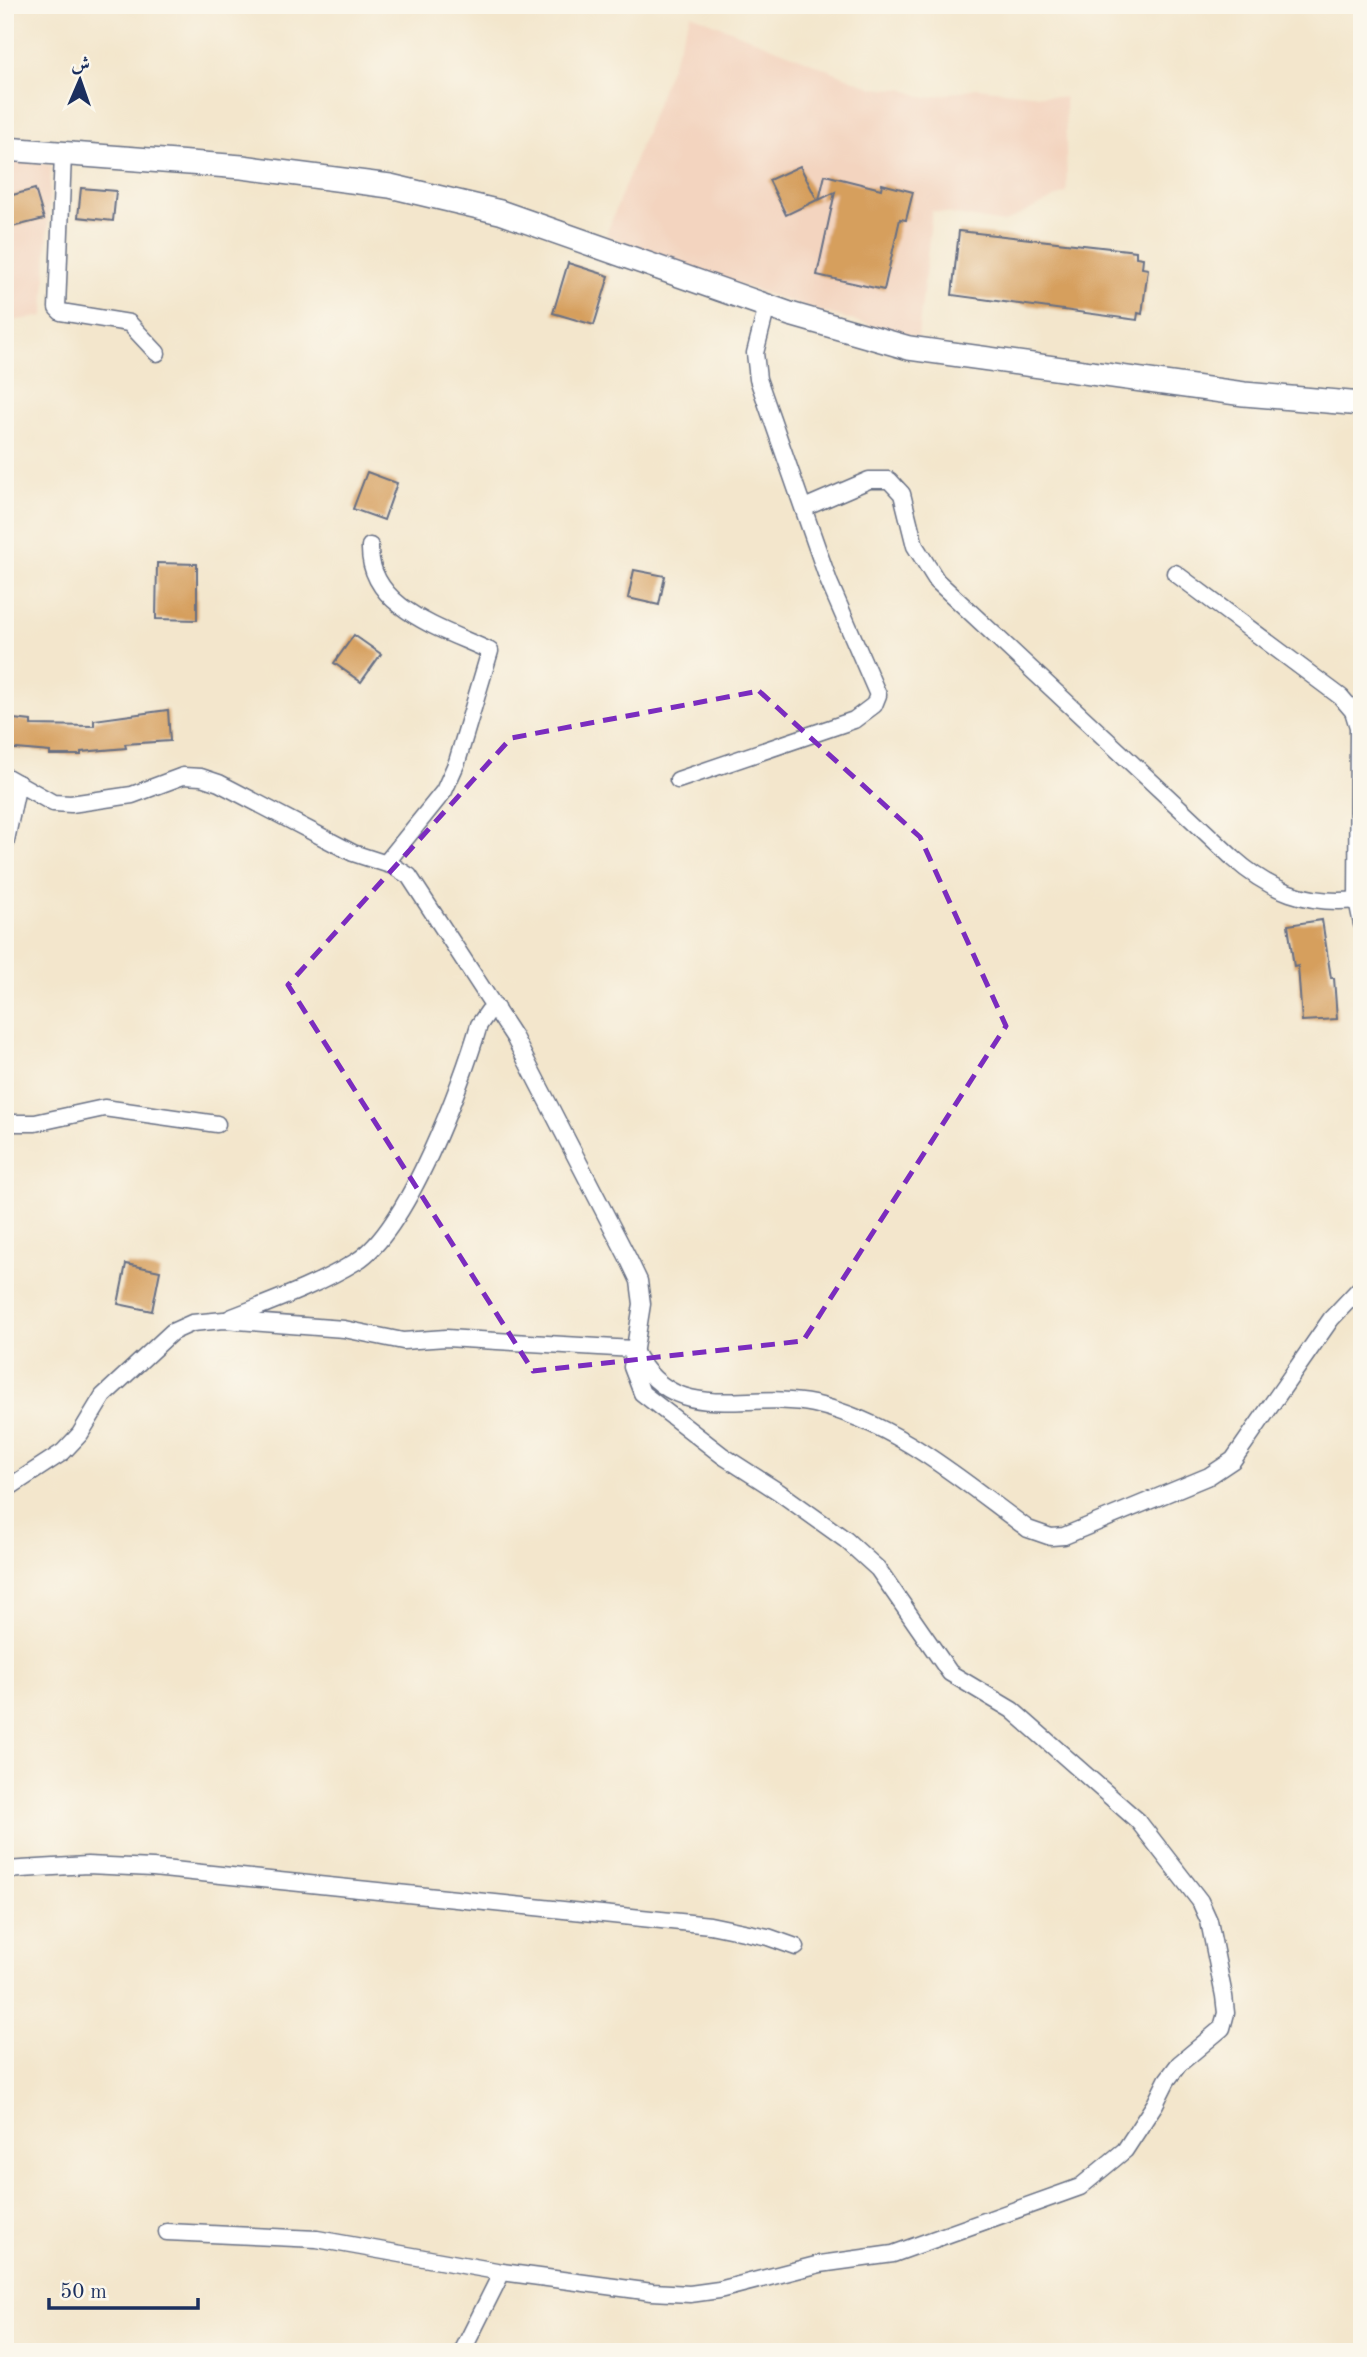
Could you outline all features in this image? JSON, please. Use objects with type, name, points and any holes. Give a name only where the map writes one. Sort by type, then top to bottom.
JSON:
[{"type":"main road","points":[[5,149],[242,167],[418,191],[500,212],[767,306],[877,340],[943,354],[1244,394],[1362,404]]},
{"type":"street","points":[[63,154],[57,308],[61,312],[129,323],[157,353]]},
{"type":"street","points":[[678,780],[854,720],[874,705],[878,695],[829,582],[758,379],[755,353],[767,306]]},
{"type":"street","points":[[804,508],[869,480],[889,480],[902,494],[915,546],[937,581],[1233,858],[1261,881],[1290,895],[1321,901],[1357,900]]},
{"type":"street","points":[[370,546],[372,569],[392,600],[424,621],[490,650],[444,791],[386,863]]},
{"type":"street","points":[[1175,573],[1348,702],[1353,710],[1359,727],[1357,900],[1362,924]]},
{"type":"street","points":[[5,845],[12,780],[53,803],[71,804],[132,795],[183,776],[201,777],[219,783],[353,853],[386,863],[409,876],[514,1037],[639,1281],[641,1324],[633,1349],[632,1367],[642,1393],[723,1456],[846,1540],[878,1569],[950,1672],[1012,1710],[1138,1821],[1200,1901],[1209,1921],[1226,2013],[1222,2028],[1179,2064],[1167,2080],[1156,2104],[1125,2150],[1080,2186],[893,2253],[845,2259],[749,2284],[690,2294],[502,2272],[317,2239],[167,2232]]},
{"type":"street","points":[[224,1320],[298,1290],[358,1260],[372,1248],[410,1198],[471,1051],[479,1025],[488,1012],[496,1008]]},
{"type":"street","points":[[5,1123],[35,1123],[104,1108],[217,1124]]},
{"type":"street","points":[[633,1349],[651,1378],[686,1398],[712,1403],[782,1401],[814,1404],[890,1431],[1028,1529],[1051,1537],[1064,1536],[1209,1476],[1233,1460],[1331,1319],[1362,1286]]},
{"type":"street","points":[[5,1490],[63,1452],[80,1434],[103,1396],[173,1332],[192,1323],[224,1320],[344,1329],[403,1341],[446,1338],[633,1349]]},
{"type":"street","points":[[5,1870],[99,1865],[153,1868],[710,1925],[768,1937],[796,1947]]},
{"type":"street","points":[[462,2352],[502,2272]]},
{"type":"highlighted area","points":[[759,691],[920,837],[1006,1026],[803,1341],[533,1371],[288,985],[511,738]]},
{"type":"shaded area","points":[[691,14],[874,88],[902,89],[927,98],[976,88],[1065,98],[1067,192],[1003,223],[932,211],[918,338],[818,311],[675,264],[606,235]]},
{"type":"shaded area","points":[[5,159],[51,165],[44,316],[5,322]]},
{"type":"building","points":[[800,166],[817,200],[786,215],[769,180]]},
{"type":"building","points":[[825,175],[881,189],[882,184],[913,192],[906,220],[900,219],[884,290],[817,275],[835,192],[819,200]]},
{"type":"building","points":[[81,188],[116,191],[113,221],[78,217]]},
{"type":"building","points":[[35,189],[44,219],[8,228],[5,197]]},
{"type":"building","points":[[959,231],[1136,251],[1136,257],[1143,258],[1142,268],[1148,269],[1142,314],[1138,313],[1137,320],[952,295]]},
{"type":"building","points":[[568,263],[609,276],[594,325],[553,313]]},
{"type":"building","points":[[367,472],[397,483],[384,520],[353,509]]},
{"type":"building","points":[[157,563],[197,564],[197,620],[156,619]]},
{"type":"building","points":[[634,570],[665,576],[659,605],[628,598]]},
{"type":"building","points":[[354,635],[381,654],[361,682],[334,663]]},
{"type":"building","points":[[168,710],[170,741],[125,744],[126,748],[81,752],[81,755],[50,755],[50,752],[5,748],[5,718],[31,721],[31,725],[94,726],[94,720]]},
{"type":"building","points":[[1322,920],[1331,978],[1334,978],[1337,1019],[1302,1021],[1298,966],[1294,967],[1288,925]]},
{"type":"building","points":[[126,1264],[160,1271],[152,1311],[118,1304]]}]
